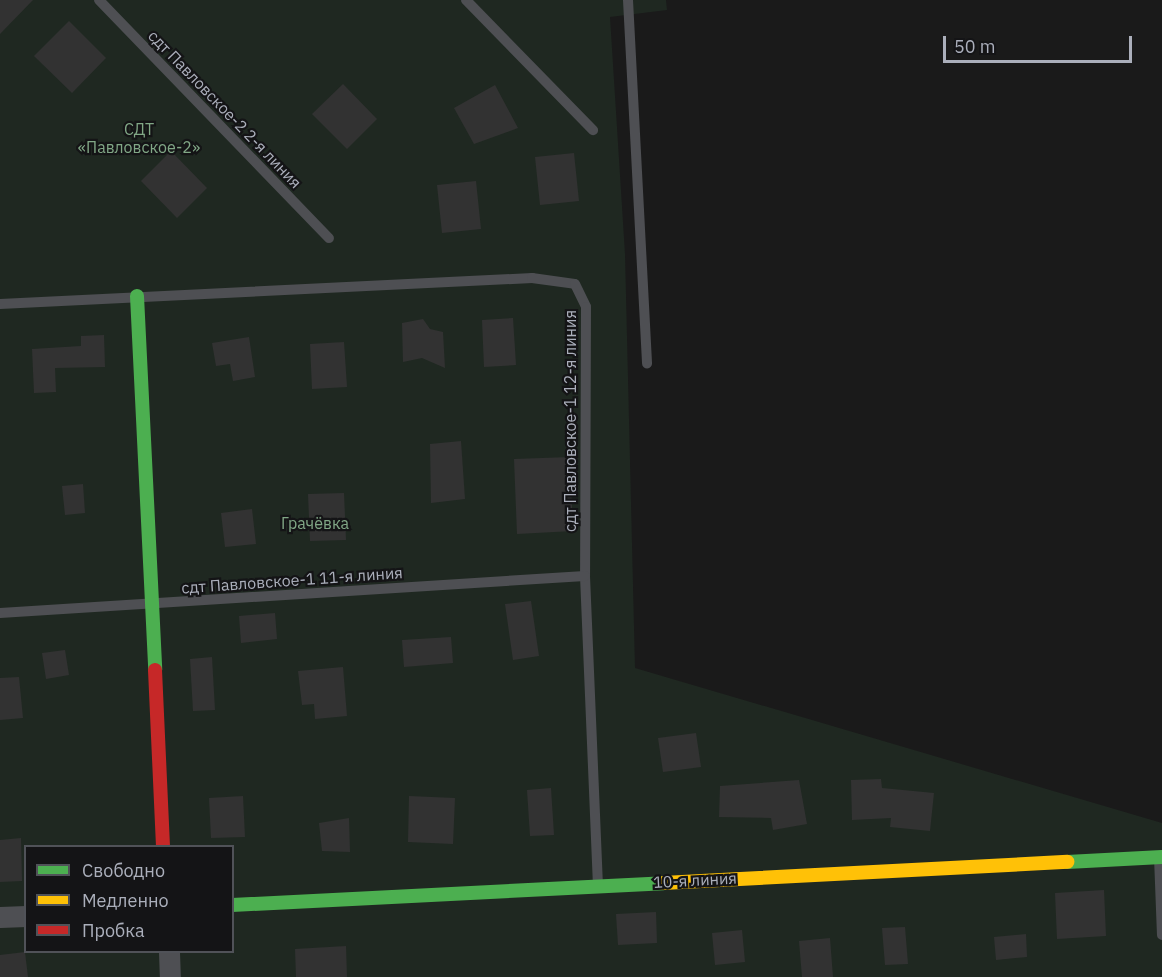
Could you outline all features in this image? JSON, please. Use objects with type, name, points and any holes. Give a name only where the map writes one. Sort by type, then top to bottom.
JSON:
[{"type":"street","points":[[137,296],[163,845]]},
{"type":"street","name":"10-я линия","points":[[234,905],[1160,857]]},
{"type":"street","points":[[0,917],[24,916]]},
{"type":"street","points":[[169,953],[170,977]]},
{"type":"lane","name":"сдт Павловское-2 2-я линия","points":[[99,0],[329,238]]},
{"type":"lane","points":[[466,0],[592,130]]},
{"type":"lane","points":[[628,0],[647,364]]},
{"type":"lane","name":"сдт Павловское-1 12-я линия","points":[[0,304],[532,278],[575,284],[586,307],[585,576],[598,885]]},
{"type":"lane","name":"сдт Павловское-1 11-я линия","points":[[0,613],[585,576]]},
{"type":"lane","points":[[1160,857],[1162,935]]},
{"type":"green space","name":"Грачёвка","points":[[0,0],[666,0],[667,10],[610,17],[625,254],[635,668],[1162,823],[1162,977],[0,977]]},
{"type":"building","points":[[0,0],[33,0],[0,34]]},
{"type":"building","points":[[69,21],[106,58],[72,93],[34,56]]},
{"type":"building","points":[[343,84],[377,119],[347,149],[312,114]]},
{"type":"building","points":[[495,85],[518,128],[474,144],[454,108]]},
{"type":"building","points":[[171,151],[207,188],[177,218],[141,181]]},
{"type":"building","points":[[574,153],[579,201],[540,205],[535,157]]},
{"type":"building","points":[[476,181],[481,229],[442,233],[437,185]]},
{"type":"building","points":[[513,318],[516,365],[484,367],[482,320]]},
{"type":"building","points":[[423,319],[430,329],[443,332],[445,368],[422,358],[403,362],[402,323]]},
{"type":"building","points":[[104,335],[105,367],[55,368],[56,392],[34,393],[32,349],[81,346],[81,336]]},
{"type":"building","points":[[249,337],[255,377],[233,381],[230,364],[216,366],[212,343]]},
{"type":"building","points":[[344,342],[347,387],[312,389],[310,344]]},
{"type":"building","points":[[461,441],[465,499],[431,503],[430,444]]},
{"type":"building","points":[[570,457],[573,531],[517,534],[514,459]]},
{"type":"building","points":[[83,484],[85,513],[65,515],[62,486]]},
{"type":"building","points":[[344,493],[346,540],[310,541],[308,494]]},
{"type":"building","points":[[252,509],[256,544],[225,547],[221,513]]},
{"type":"building","points":[[531,601],[539,656],[513,660],[505,604]]},
{"type":"building","points":[[275,613],[277,639],[241,643],[239,616]]},
{"type":"building","points":[[451,637],[453,663],[404,667],[402,640]]},
{"type":"building","points":[[65,650],[69,675],[46,679],[42,653]]},
{"type":"building","points":[[212,657],[215,710],[193,711],[190,659]]},
{"type":"building","points":[[343,667],[347,716],[315,719],[314,704],[302,705],[298,671]]},
{"type":"building","points":[[19,677],[23,718],[0,720],[0,678]]},
{"type":"building","points":[[696,733],[701,767],[663,772],[658,738]]},
{"type":"building","points":[[881,779],[882,788],[934,793],[930,831],[890,827],[891,818],[852,820],[851,780]]},
{"type":"building","points":[[799,780],[807,824],[773,830],[771,818],[719,817],[720,786]]},
{"type":"building","points":[[551,788],[554,835],[530,836],[527,790]]},
{"type":"building","points":[[243,796],[245,837],[211,838],[209,798]]},
{"type":"building","points":[[409,796],[455,798],[453,844],[408,842]]},
{"type":"building","points":[[349,818],[350,852],[322,851],[319,823]]},
{"type":"building","points":[[21,838],[22,881],[0,882],[0,840]]},
{"type":"building","points":[[1104,890],[1106,936],[1057,939],[1055,893]]},
{"type":"building","points":[[656,912],[657,943],[618,945],[616,914]]},
{"type":"building","points":[[905,927],[908,964],[885,965],[882,928]]},
{"type":"building","points":[[742,930],[745,962],[715,965],[712,933]]},
{"type":"building","points":[[1026,934],[1027,957],[996,960],[994,937]]},
{"type":"building","points":[[830,938],[833,977],[802,977],[799,941]]},
{"type":"building","points":[[346,946],[347,977],[296,977],[295,949]]},
{"type":"building","points":[[25,953],[28,977],[0,977],[0,955]]},
{"type":"traffic: fast","points":[[137,296],[155,670]]},
{"type":"traffic: fast","points":[[1067,862],[1162,857]]},
{"type":"traffic: fast","points":[[234,905],[663,883]]},
{"type":"traffic: slow","points":[[663,883],[1067,862]]},
{"type":"traffic: jam","points":[[155,670],[163,845]]},
{"type":"park label","name":"СДТ «Павловское-2»","points":[[139,138]]}]
